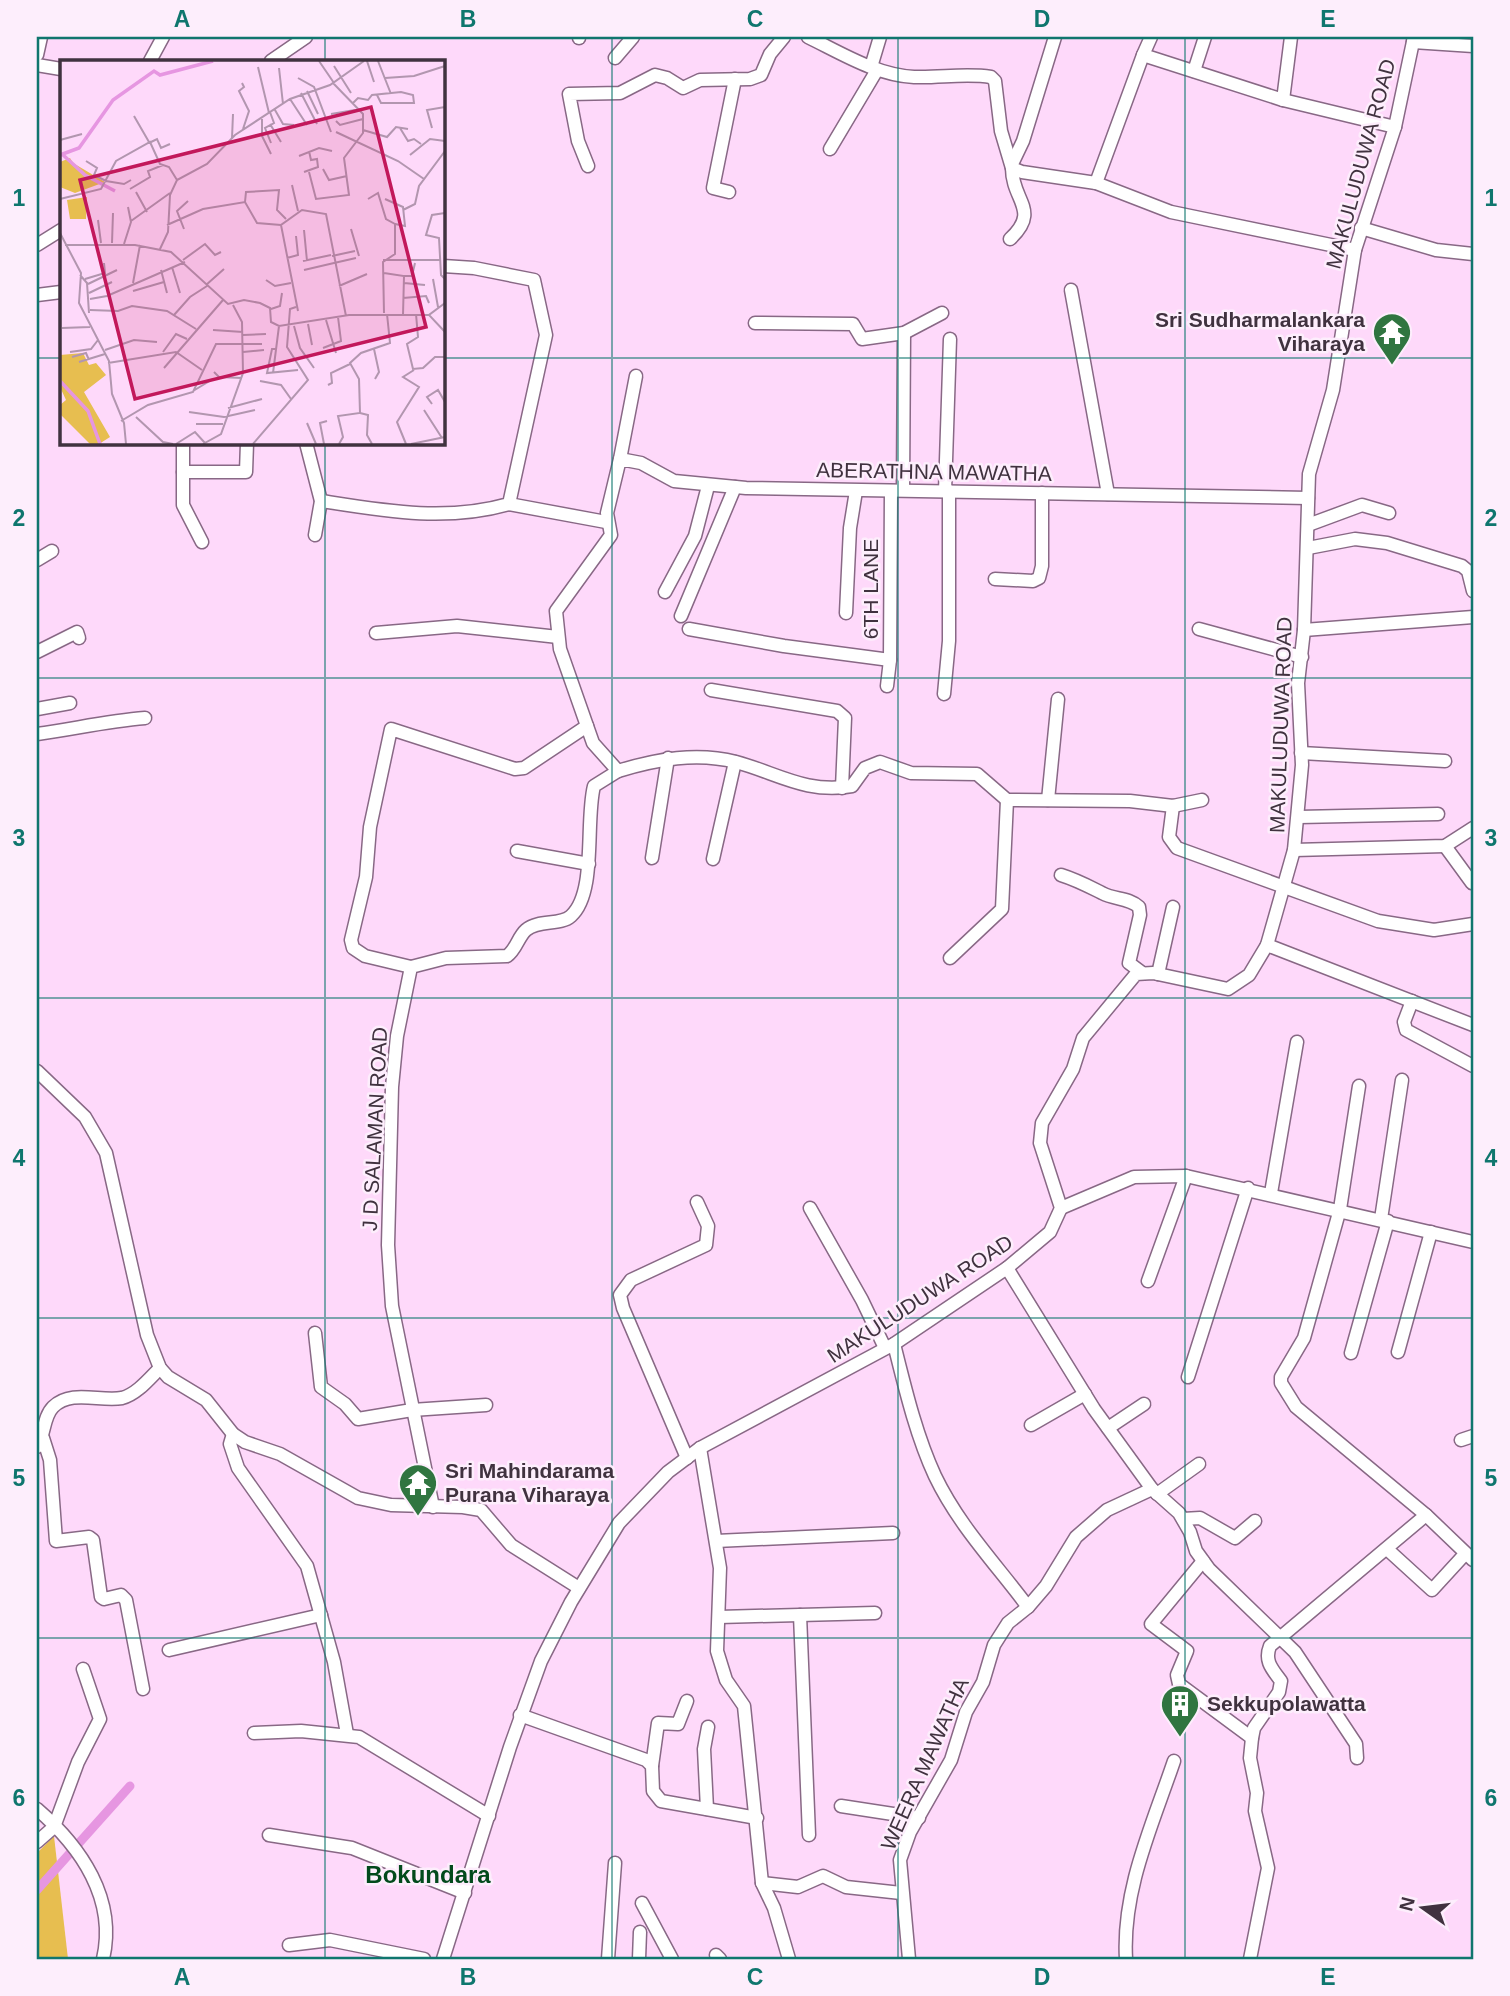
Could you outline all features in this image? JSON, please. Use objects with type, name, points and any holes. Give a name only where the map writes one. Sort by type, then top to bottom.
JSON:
[{"type":"street","points":[[37,55],[41,37]]},
{"type":"street","points":[[151,60],[163,37]]},
{"type":"street","points":[[272,60],[306,37]]},
{"type":"street","points":[[615,58],[634,37]]},
{"type":"street","points":[[588,166],[578,141],[569,94],[620,93],[655,75],[683,88],[700,80],[750,79],[761,75],[771,54],[784,37]]},
{"type":"street","points":[[808,37],[874,69],[915,77],[941,74],[991,77],[995,80],[1000,131],[1012,166],[1012,180],[1026,217],[1024,225],[1010,239]]},
{"type":"street","points":[[830,149],[874,69],[880,37]]},
{"type":"street","points":[[1012,166],[1027,130],[1055,37]]},
{"type":"street","points":[[1096,183],[1151,37]]},
{"type":"street","points":[[1194,71],[1205,37]]},
{"type":"street","points":[[1283,100],[1291,37]]},
{"type":"street","points":[[1413,39],[1473,46]]},
{"type":"street","name":"MAKULUDUWA ROAD","points":[[1141,972],[1228,989],[1250,975],[1267,946],[1294,850],[1299,817],[1301,753],[1298,683],[1304,630],[1308,498],[1313,454],[1332,390],[1355,250],[1395,127],[1413,39]]},
{"type":"street","points":[[1143,55],[1283,100],[1395,127]]},
{"type":"street","points":[[37,65],[60,69]]},
{"type":"street","points":[[729,192],[713,188],[736,79]]},
{"type":"street","points":[[1012,166],[1022,172],[1096,183],[1182,215],[1355,250]]},
{"type":"street","points":[[1361,228],[1436,250],[1473,254]]},
{"type":"street","points":[[37,245],[60,231]]},
{"type":"street","points":[[444,266],[474,268],[534,280],[546,335],[509,504]]},
{"type":"street","points":[[1072,290],[1108,494]]},
{"type":"street","points":[[37,295],[60,292]]},
{"type":"street","points":[[755,323],[853,324],[862,340],[904,333],[942,313]]},
{"type":"street","name":"6TH LANE","points":[[887,686],[904,333]]},
{"type":"street","points":[[944,694],[948,641],[950,339]]},
{"type":"street","points":[[618,771],[593,743],[558,637],[556,611],[611,536],[607,517],[636,376]]},
{"type":"street","points":[[183,444],[183,505],[202,542]]},
{"type":"street","points":[[183,472],[242,474],[246,472],[247,444]]},
{"type":"street","points":[[306,444],[321,501],[315,535]]},
{"type":"street","name":"ABERATHNA MAWATHA","points":[[620,459],[641,463],[674,481],[708,486],[1308,498]]},
{"type":"street","points":[[665,592],[695,536],[708,486]]},
{"type":"street","points":[[681,616],[735,487]]},
{"type":"street","points":[[846,613],[850,528],[856,491]]},
{"type":"street","points":[[995,579],[1033,581],[1039,578],[1042,566],[1042,493]]},
{"type":"street","points":[[321,501],[399,513],[479,512],[509,504],[607,517]]},
{"type":"street","points":[[1308,525],[1362,505],[1389,513]]},
{"type":"street","points":[[1308,548],[1355,539],[1387,543],[1462,566],[1468,571],[1473,591]]},
{"type":"street","points":[[37,560],[52,551]]},
{"type":"street","points":[[1304,630],[1473,617]]},
{"type":"street","points":[[376,633],[457,625],[558,637]]},
{"type":"street","points":[[689,629],[784,646],[890,660]]},
{"type":"street","points":[[1199,629],[1302,657]]},
{"type":"street","points":[[37,652],[77,632],[79,638]]},
{"type":"street","points":[[711,690],[837,711],[845,718],[842,788]]},
{"type":"street","points":[[1048,800],[1058,699]]},
{"type":"street","points":[[37,709],[70,702]]},
{"type":"street","points":[[37,734],[80,728],[89,723],[145,718]]},
{"type":"street","points":[[587,726],[524,768],[515,769],[391,729],[370,827],[366,877],[351,940],[353,948],[365,956],[411,967],[446,958],[511,954],[526,930],[535,924],[568,919],[579,908],[589,864],[589,807],[594,786],[618,771],[668,758],[735,762],[788,782],[842,788],[852,786],[865,768],[880,762],[911,773],[977,774],[1007,800],[1130,801],[1173,806],[1202,800]]},
{"type":"street","points":[[1301,753],[1445,761]]},
{"type":"street","points":[[652,858],[668,758]]},
{"type":"street","points":[[713,859],[735,762]]},
{"type":"street","points":[[950,958],[1002,909],[1007,800]]},
{"type":"street","points":[[1173,806],[1168,828],[1171,844],[1282,887],[1378,920],[1418,929],[1473,924]]},
{"type":"street","points":[[1299,817],[1438,814]]},
{"type":"street","points":[[1294,850],[1445,846],[1473,828]]},
{"type":"street","points":[[1445,846],[1472,883]]},
{"type":"street","points":[[517,851],[589,864]]},
{"type":"street","points":[[1060,875],[1085,882],[1105,895],[1130,900],[1139,907],[1140,915],[1129,963],[1141,972],[1132,976],[1083,1038],[1073,1069],[1042,1123],[1040,1143],[1061,1208],[1134,1177],[1186,1176],[1271,1193],[1473,1242]]},
{"type":"street","points":[[1158,974],[1173,906]]},
{"type":"street","points":[[1267,946],[1473,1025]]},
{"type":"street","name":"J D SALAMAN ROAD","points":[[411,967],[397,1036],[388,1245],[392,1306],[433,1507]]},
{"type":"street","points":[[1412,1002],[1404,1022],[1406,1030],[1473,1066]]},
{"type":"street","points":[[1271,1193],[1297,1042]]},
{"type":"street","points":[[37,1071],[85,1117],[106,1153],[148,1335],[160,1368],[175,1382],[206,1400],[233,1434],[280,1454],[358,1498],[391,1505],[481,1510],[511,1545],[579,1588]]},
{"type":"street","points":[[1351,1353],[1384,1220],[1402,1080]]},
{"type":"street","points":[[1359,1086],[1340,1209],[1304,1338],[1281,1383],[1296,1407],[1426,1515],[1469,1557],[1432,1590],[1387,1549]]},
{"type":"street","points":[[1149,1281],[1186,1176]]},
{"type":"street","points":[[1188,1377],[1248,1188]]},
{"type":"street","points":[[687,1458],[623,1308],[620,1295],[631,1280],[706,1245],[708,1226],[697,1202]]},
{"type":"street","points":[[810,1208],[889,1346],[935,1477],[983,1553],[1028,1607]]},
{"type":"street","name":"MAKULUDUWA ROAD","points":[[443,1959],[520,1715],[541,1661],[579,1588],[618,1523],[700,1448],[889,1346],[1007,1268],[1050,1232],[1057,1223],[1061,1208]]},
{"type":"street","points":[[1398,1352],[1431,1231]]},
{"type":"street","points":[[1007,1268],[1085,1394],[1155,1491],[1182,1519],[1203,1560],[1295,1652],[1356,1744],[1357,1758]]},
{"type":"street","points":[[315,1333],[318,1381],[323,1391],[345,1404],[358,1419],[412,1410],[486,1405]]},
{"type":"street","points":[[143,1689],[126,1600],[121,1595],[104,1600],[101,1597],[93,1540],[89,1537],[56,1541],[50,1460],[40,1442],[52,1408],[63,1401],[75,1397],[122,1398],[132,1394],[160,1368]]},
{"type":"street","points":[[1031,1425],[1085,1394]]},
{"type":"street","points":[[1108,1428],[1144,1404]]},
{"type":"street","points":[[233,1434],[230,1444],[239,1468],[307,1566],[334,1662],[347,1734]]},
{"type":"street","points":[[700,1448],[720,1568],[717,1651],[726,1680],[744,1706],[762,1883],[774,1908],[789,1959]]},
{"type":"street","name":"WEERA MAWATHA","points":[[909,1959],[900,1860],[919,1818],[951,1760],[966,1712],[984,1682],[994,1645],[1008,1623],[1028,1607],[1046,1586],[1076,1537],[1107,1510],[1155,1491],[1199,1464]]},
{"type":"street","points":[[1250,1959],[1268,1868],[1255,1811],[1257,1793],[1250,1758],[1252,1738],[1254,1728],[1279,1692],[1282,1681],[1267,1662],[1266,1654],[1279,1638],[1426,1515]]},
{"type":"street","points":[[1182,1519],[1200,1518],[1235,1538],[1255,1521]]},
{"type":"street","points":[[716,1541],[893,1533]]},
{"type":"street","points":[[1203,1560],[1151,1624],[1186,1651],[1177,1675],[1179,1684],[1252,1738]]},
{"type":"street","points":[[719,1617],[875,1613]]},
{"type":"street","points":[[169,1650],[321,1615]]},
{"type":"street","points":[[800,1615],[809,1835]]},
{"type":"street","points":[[37,1842],[54,1827],[78,1762],[100,1718],[83,1669]]},
{"type":"street","points":[[687,1701],[678,1724],[658,1723],[652,1766],[653,1791],[657,1798],[757,1818]]},
{"type":"street","points":[[520,1715],[646,1760],[652,1766]]},
{"type":"street","points":[[707,1809],[704,1749],[708,1727]]},
{"type":"street","points":[[254,1733],[347,1734],[370,1744],[489,1816]]},
{"type":"street","points":[[1126,1959],[1127,1907],[1137,1868],[1174,1762]]},
{"type":"street","points":[[841,1806],[919,1818]]},
{"type":"street","points":[[37,1810],[94,1876],[107,1919],[103,1959]]},
{"type":"street","points":[[269,1835],[352,1848],[465,1893]]},
{"type":"street","points":[[608,1959],[615,1863]]},
{"type":"street","points":[[762,1883],[798,1887],[823,1876],[846,1887],[901,1893]]},
{"type":"street","points":[[642,1903],[672,1959]]},
{"type":"street","points":[[639,1959],[640,1932]]},
{"type":"street","points":[[289,1945],[330,1940],[424,1959]]},
{"type":"shaded area","points":[[54,1836],[68,1959],[37,1959],[37,1853]]},
{"type":"waterway","points":[[37,1890],[130,1786]]},
{"type":"place","name":"Sri Sudharmalankara Viharaya","points":[[1392,366]]},
{"type":"place","name":"Sri Mahindarama Purana Viharaya","points":[[418,1517]]},
{"type":"place","name":"Sekkupolawatta","points":[[1180,1738]]},
{"type":"district","name":"Bokundara","points":[[428,1875]]}]
